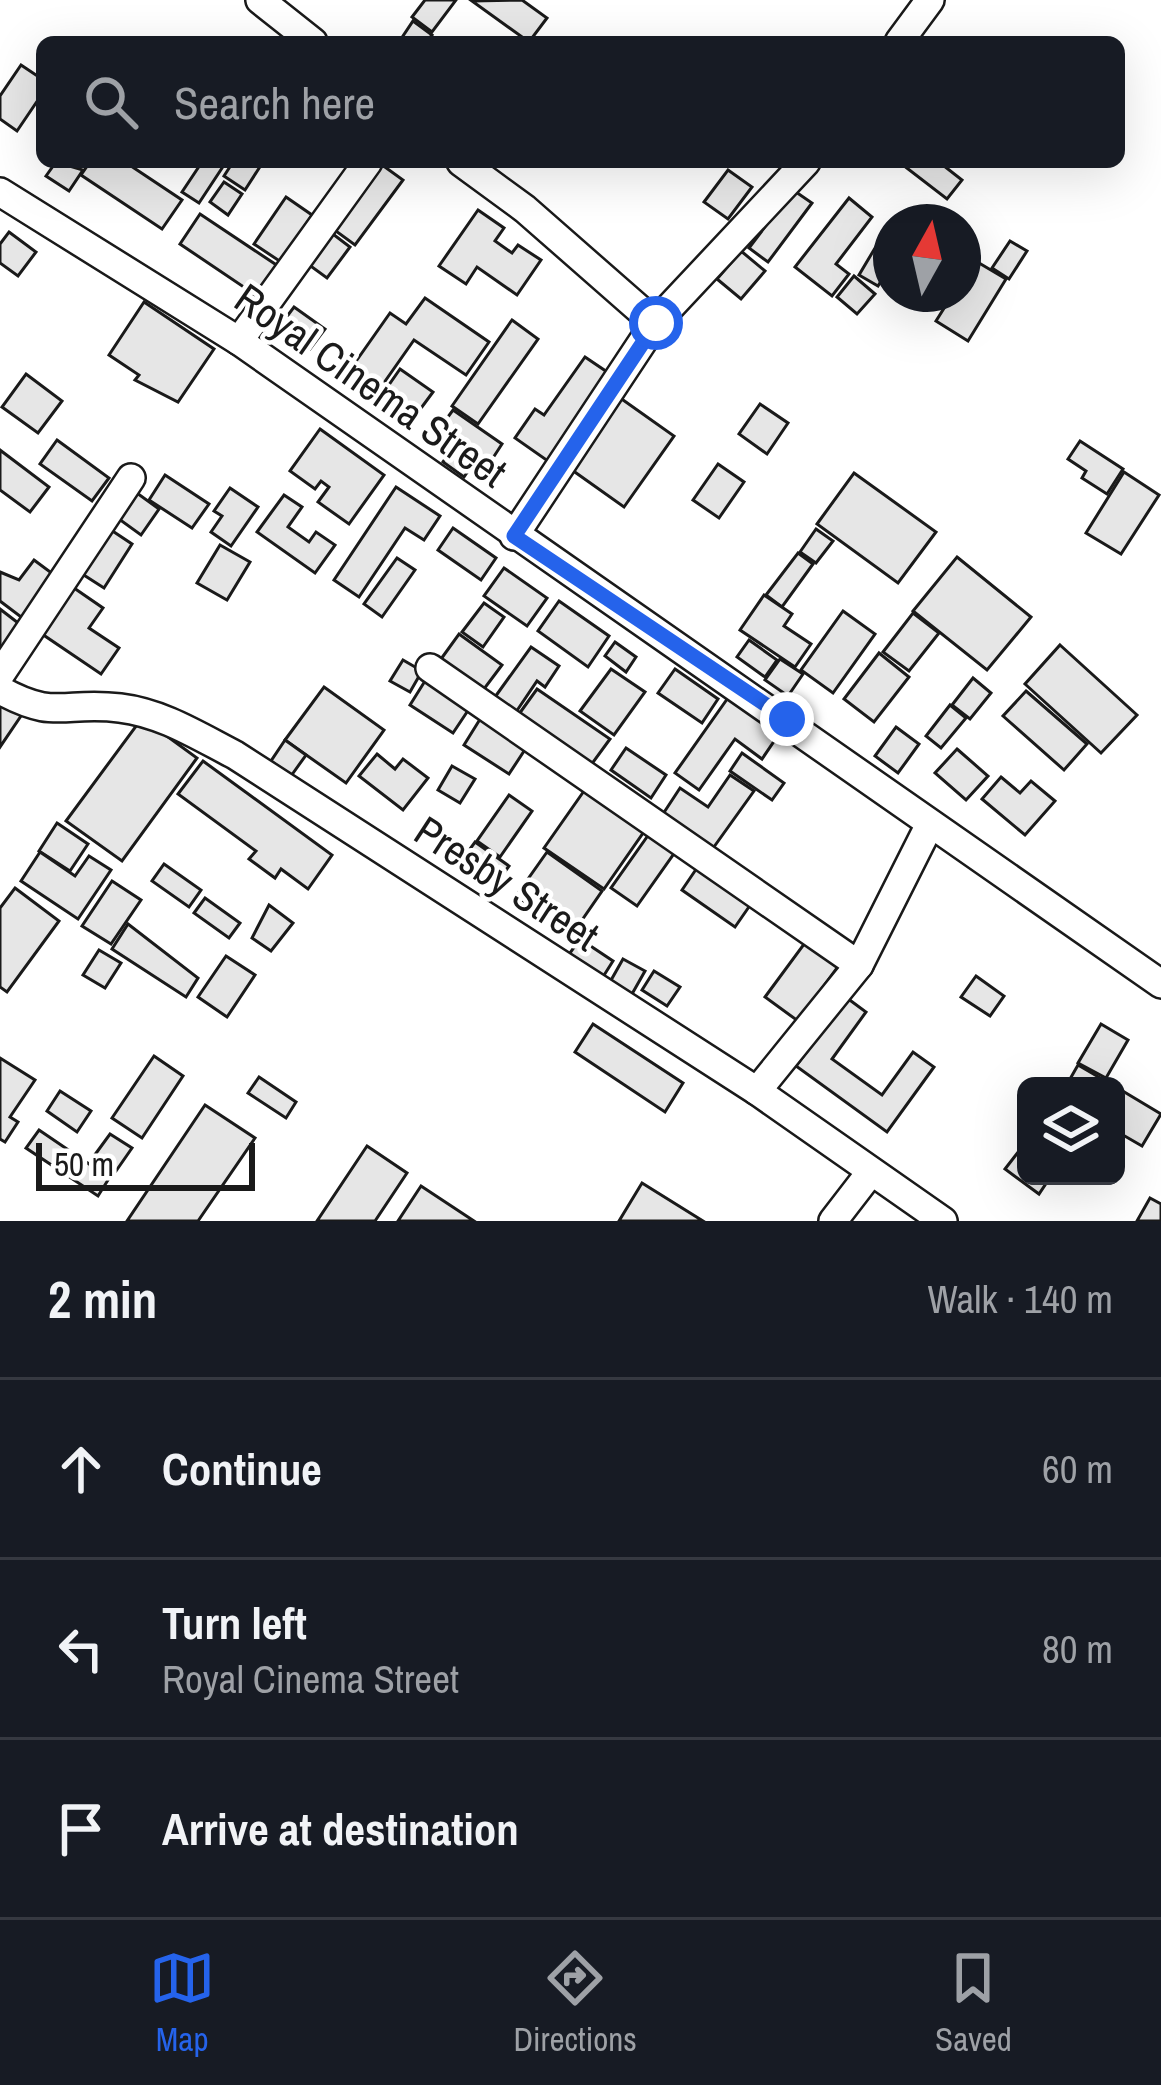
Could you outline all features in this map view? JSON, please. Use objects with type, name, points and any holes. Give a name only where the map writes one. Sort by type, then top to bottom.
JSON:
[{"type":"street","points":[[260,0],[305,36]]},
{"type":"street","points":[[903,36],[930,0]]},
{"type":"street","points":[[239,341],[364,168]]},
{"type":"street","points":[[469,168],[558,236],[656,323]]},
{"type":"street","points":[[514,536],[656,323],[800,168]]},
{"type":"street","name":"Royal Cinema Street","points":[[0,192],[239,341],[1161,984]]},
{"type":"street","points":[[0,674],[131,478]]},
{"type":"street","points":[[430,668],[859,965]]},
{"type":"street","name":"Presby Street","points":[[0,690],[37,710],[106,707],[160,716],[235,755],[758,1091],[943,1221]]},
{"type":"street","points":[[758,1091],[859,965],[929,826]]},
{"type":"street","points":[[833,1221],[870,1173]]},
{"type":"building","points":[[425,0],[456,0],[432,32],[412,17]]},
{"type":"building","points":[[522,0],[547,18],[534,36],[521,36],[472,1]]},
{"type":"building","points":[[413,21],[432,35],[431,36],[403,36]]},
{"type":"building","points":[[21,65],[36,75],[36,103],[17,131],[0,119],[0,96]]},
{"type":"building","points":[[52,168],[83,170],[69,191],[46,176]]},
{"type":"building","points":[[86,168],[134,168],[182,200],[162,229],[81,175]]},
{"type":"building","points":[[198,168],[222,168],[199,203],[182,192]]},
{"type":"building","points":[[229,168],[259,168],[245,190],[224,176]]},
{"type":"building","points":[[373,168],[386,168],[403,180],[355,245],[329,226]]},
{"type":"building","points":[[907,168],[947,168],[962,180],[947,199]]},
{"type":"building","points":[[728,170],[752,187],[728,219],[704,202]]},
{"type":"building","points":[[224,182],[242,194],[228,215],[210,202]]},
{"type":"building","points":[[793,190],[812,203],[768,262],[749,248]]},
{"type":"building","points":[[286,197],[312,215],[281,262],[254,244]]},
{"type":"building","points":[[849,198],[872,217],[836,264],[849,274],[832,296],[795,267]]},
{"type":"building","points":[[478,210],[504,228],[495,241],[512,253],[518,245],[541,260],[517,295],[477,267],[466,284],[439,266]]},
{"type":"building","points":[[200,214],[281,268],[260,298],[180,244]]},
{"type":"building","points":[[325,228],[350,247],[327,278],[301,259]]},
{"type":"building","points":[[9,232],[36,252],[18,276],[0,263],[0,244]]},
{"type":"building","points":[[1010,241],[1027,251],[1009,279],[992,268]]},
{"type":"building","points":[[741,251],[765,271],[741,299],[717,279]]},
{"type":"building","points":[[873,251],[873,283],[859,275]]},
{"type":"building","points":[[981,264],[1006,279],[968,341],[936,321],[942,312],[981,312]]},
{"type":"building","points":[[854,276],[873,292],[857,314],[837,297]]},
{"type":"building","points":[[425,298],[489,342],[466,375],[414,340],[381,387],[352,367],[390,313],[406,324]]},
{"type":"building","points":[[144,302],[214,349],[178,402],[135,380],[139,375],[109,355]]},
{"type":"building","points":[[294,307],[325,329],[310,349],[279,327]]},
{"type":"building","points":[[512,320],[538,339],[478,424],[452,406]]},
{"type":"building","points":[[585,357],[616,378],[555,466],[515,438],[535,409],[544,415]]},
{"type":"building","points":[[400,369],[433,392],[416,415],[384,392]]},
{"type":"building","points":[[26,374],[62,401],[38,433],[2,407]]},
{"type":"building","points":[[616,395],[674,436],[624,507],[572,470]]},
{"type":"building","points":[[760,404],[788,423],[767,454],[739,434]]},
{"type":"building","points":[[453,410],[502,444],[489,464],[439,429]]},
{"type":"building","points":[[320,429],[384,475],[349,524],[318,502],[329,487],[321,481],[315,489],[290,471]]},
{"type":"building","points":[[57,440],[109,478],[92,501],[40,464]]},
{"type":"building","points":[[1080,441],[1123,469],[1107,494],[1082,478],[1086,471],[1068,459]]},
{"type":"building","points":[[456,443],[477,458],[464,477],[443,462]]},
{"type":"building","points":[[0,450],[49,487],[30,512],[0,490]]},
{"type":"building","points":[[718,464],[744,482],[719,518],[693,500]]},
{"type":"building","points":[[1124,472],[1159,495],[1121,554],[1086,533]]},
{"type":"building","points":[[854,473],[936,532],[898,583],[817,524]]},
{"type":"building","points":[[165,475],[209,504],[192,528],[149,500]]},
{"type":"building","points":[[396,487],[440,516],[424,540],[405,528],[359,597],[334,580]]},
{"type":"building","points":[[130,488],[159,509],[141,535],[112,514]]},
{"type":"building","points":[[230,488],[258,507],[231,546],[211,532],[222,516],[214,511]]},
{"type":"building","points":[[284,495],[302,507],[288,527],[309,542],[316,532],[335,545],[315,573],[257,532]]},
{"type":"building","points":[[105,526],[132,544],[104,588],[76,570]]},
{"type":"building","points":[[453,528],[496,558],[481,580],[438,550]]},
{"type":"building","points":[[816,529],[833,541],[816,563],[800,552]]},
{"type":"building","points":[[220,545],[250,562],[227,600],[197,583]]},
{"type":"building","points":[[798,553],[813,564],[782,607],[766,595]]},
{"type":"building","points":[[957,557],[1031,617],[987,670],[913,611]]},
{"type":"building","points":[[397,558],[415,570],[382,617],[364,604]]},
{"type":"building","points":[[34,560],[57,577],[25,620],[0,601],[0,572],[19,580]]},
{"type":"building","points":[[504,568],[547,598],[527,626],[484,596]]},
{"type":"building","points":[[74,588],[103,608],[89,628],[119,648],[101,674],[42,634]]},
{"type":"building","points":[[764,595],[792,614],[784,626],[811,644],[795,667],[740,630]]},
{"type":"building","points":[[559,601],[609,636],[588,667],[538,631]]},
{"type":"building","points":[[484,603],[504,617],[483,647],[462,632]]},
{"type":"building","points":[[0,609],[26,629],[0,662]]},
{"type":"building","points":[[843,611],[875,634],[833,693],[801,670]]},
{"type":"building","points":[[913,613],[939,633],[909,671],[883,652]]},
{"type":"building","points":[[459,634],[502,665],[484,689],[441,659]]},
{"type":"building","points":[[749,640],[777,660],[765,677],[737,657]]},
{"type":"building","points":[[615,642],[636,657],[626,672],[605,656]]},
{"type":"building","points":[[1060,645],[1137,715],[1101,753],[1025,684]]},
{"type":"building","points":[[531,647],[559,666],[545,687],[537,681],[516,712],[495,697]]},
{"type":"building","points":[[879,653],[909,677],[874,722],[844,699]]},
{"type":"building","points":[[780,659],[803,674],[788,696],[765,680]]},
{"type":"building","points":[[403,660],[422,671],[410,692],[390,681]]},
{"type":"building","points":[[611,669],[645,692],[614,735],[580,711]]},
{"type":"building","points":[[675,669],[718,699],[702,723],[658,693]]},
{"type":"building","points":[[973,678],[991,693],[970,719],[952,705]]},
{"type":"building","points":[[425,681],[469,709],[453,733],[410,705]]},
{"type":"building","points":[[324,687],[384,730],[346,783],[285,740]]},
{"type":"building","points":[[537,689],[610,739],[591,765],[519,714]]},
{"type":"building","points":[[1026,691],[1087,744],[1064,770],[1003,716]]},
{"type":"building","points":[[730,695],[781,731],[762,759],[735,739],[699,790],[675,773]]},
{"type":"building","points":[[0,698],[23,713],[0,747]]},
{"type":"building","points":[[950,705],[966,718],[941,748],[926,736]]},
{"type":"building","points":[[482,716],[528,745],[509,774],[464,745]]},
{"type":"building","points":[[142,718],[197,758],[122,861],[66,821]]},
{"type":"building","points":[[896,727],[919,744],[898,773],[875,756]]},
{"type":"building","points":[[285,740],[306,755],[291,776],[271,761]]},
{"type":"building","points":[[626,748],[666,775],[651,798],[611,770]]},
{"type":"building","points":[[957,749],[988,776],[966,800],[935,773]]},
{"type":"building","points":[[742,753],[784,783],[772,800],[730,771]]},
{"type":"building","points":[[377,754],[395,769],[403,759],[428,778],[403,810],[359,776]]},
{"type":"building","points":[[203,761],[332,855],[308,889],[281,869],[275,878],[249,859],[256,851],[178,794]]},
{"type":"building","points":[[452,766],[475,779],[460,803],[438,790]]},
{"type":"building","points":[[730,775],[754,791],[711,851],[661,817],[680,788],[708,807]]},
{"type":"building","points":[[1001,777],[1020,793],[1031,781],[1055,801],[1025,835],[982,799]]},
{"type":"building","points":[[591,781],[650,823],[604,889],[544,848]]},
{"type":"building","points":[[509,795],[532,811],[500,857],[477,841]]},
{"type":"building","points":[[57,823],[88,844],[70,871],[39,851]]},
{"type":"building","points":[[654,827],[680,845],[637,906],[611,888]]},
{"type":"building","points":[[475,842],[509,866],[496,884],[462,860]]},
{"type":"building","points":[[40,852],[75,876],[89,856],[111,870],[78,919],[21,881]]},
{"type":"building","points":[[547,852],[602,891],[571,936],[516,896]]},
{"type":"building","points":[[164,864],[201,890],[189,907],[152,881]]},
{"type":"building","points":[[699,865],[753,901],[735,927],[682,890]]},
{"type":"building","points":[[112,881],[141,900],[111,944],[82,926]]},
{"type":"building","points":[[15,888],[59,921],[7,992],[0,987],[0,908]]},
{"type":"building","points":[[205,898],[240,923],[229,938],[194,913]]},
{"type":"building","points":[[269,905],[293,923],[271,951],[252,938]]},
{"type":"building","points":[[128,924],[198,978],[186,997],[112,949]]},
{"type":"building","points":[[580,939],[613,961],[601,980],[567,957]]},
{"type":"building","points":[[807,940],[840,964],[798,1021],[765,997]]},
{"type":"building","points":[[99,950],[121,963],[105,988],[83,975]]},
{"type":"building","points":[[226,956],[255,975],[227,1017],[198,997]]},
{"type":"building","points":[[623,959],[645,971],[632,994],[610,982]]},
{"type":"building","points":[[654,971],[680,987],[667,1006],[642,990]]},
{"type":"building","points":[[976,976],[1004,996],[990,1016],[961,997]]},
{"type":"building","points":[[847,998],[866,1012],[832,1059],[882,1095],[913,1052],[934,1067],[887,1132],[796,1066]]},
{"type":"building","points":[[593,1024],[683,1083],[665,1112],[575,1052]]},
{"type":"building","points":[[1101,1024],[1128,1040],[1107,1077],[1078,1063]]},
{"type":"building","points":[[154,1056],[183,1076],[142,1138],[112,1118]]},
{"type":"building","points":[[0,1058],[35,1080],[10,1117],[18,1122],[5,1142],[0,1139]]},
{"type":"building","points":[[1078,1065],[1099,1077],[1071,1077]]},
{"type":"building","points":[[259,1077],[296,1102],[286,1118],[248,1093]]},
{"type":"building","points":[[60,1091],[91,1111],[77,1132],[47,1111]]},
{"type":"building","points":[[1125,1092],[1161,1114],[1142,1146],[1125,1136]]},
{"type":"building","points":[[205,1105],[255,1138],[198,1221],[127,1221]]},
{"type":"building","points":[[39,1130],[89,1164],[93,1159],[113,1172],[98,1196],[26,1148]]},
{"type":"building","points":[[110,1134],[132,1148],[116,1171],[94,1156]]},
{"type":"building","points":[[367,1146],[407,1173],[375,1221],[317,1221]]},
{"type":"building","points":[[1017,1154],[1017,1178],[1005,1169]]},
{"type":"building","points":[[642,1183],[703,1221],[619,1221]]},
{"type":"building","points":[[421,1186],[474,1221],[398,1221]]},
{"type":"building","points":[[1150,1198],[1161,1204],[1161,1221],[1137,1221]]},
{"type":"route","points":[[656,323],[514,536],[787,719]]}]
